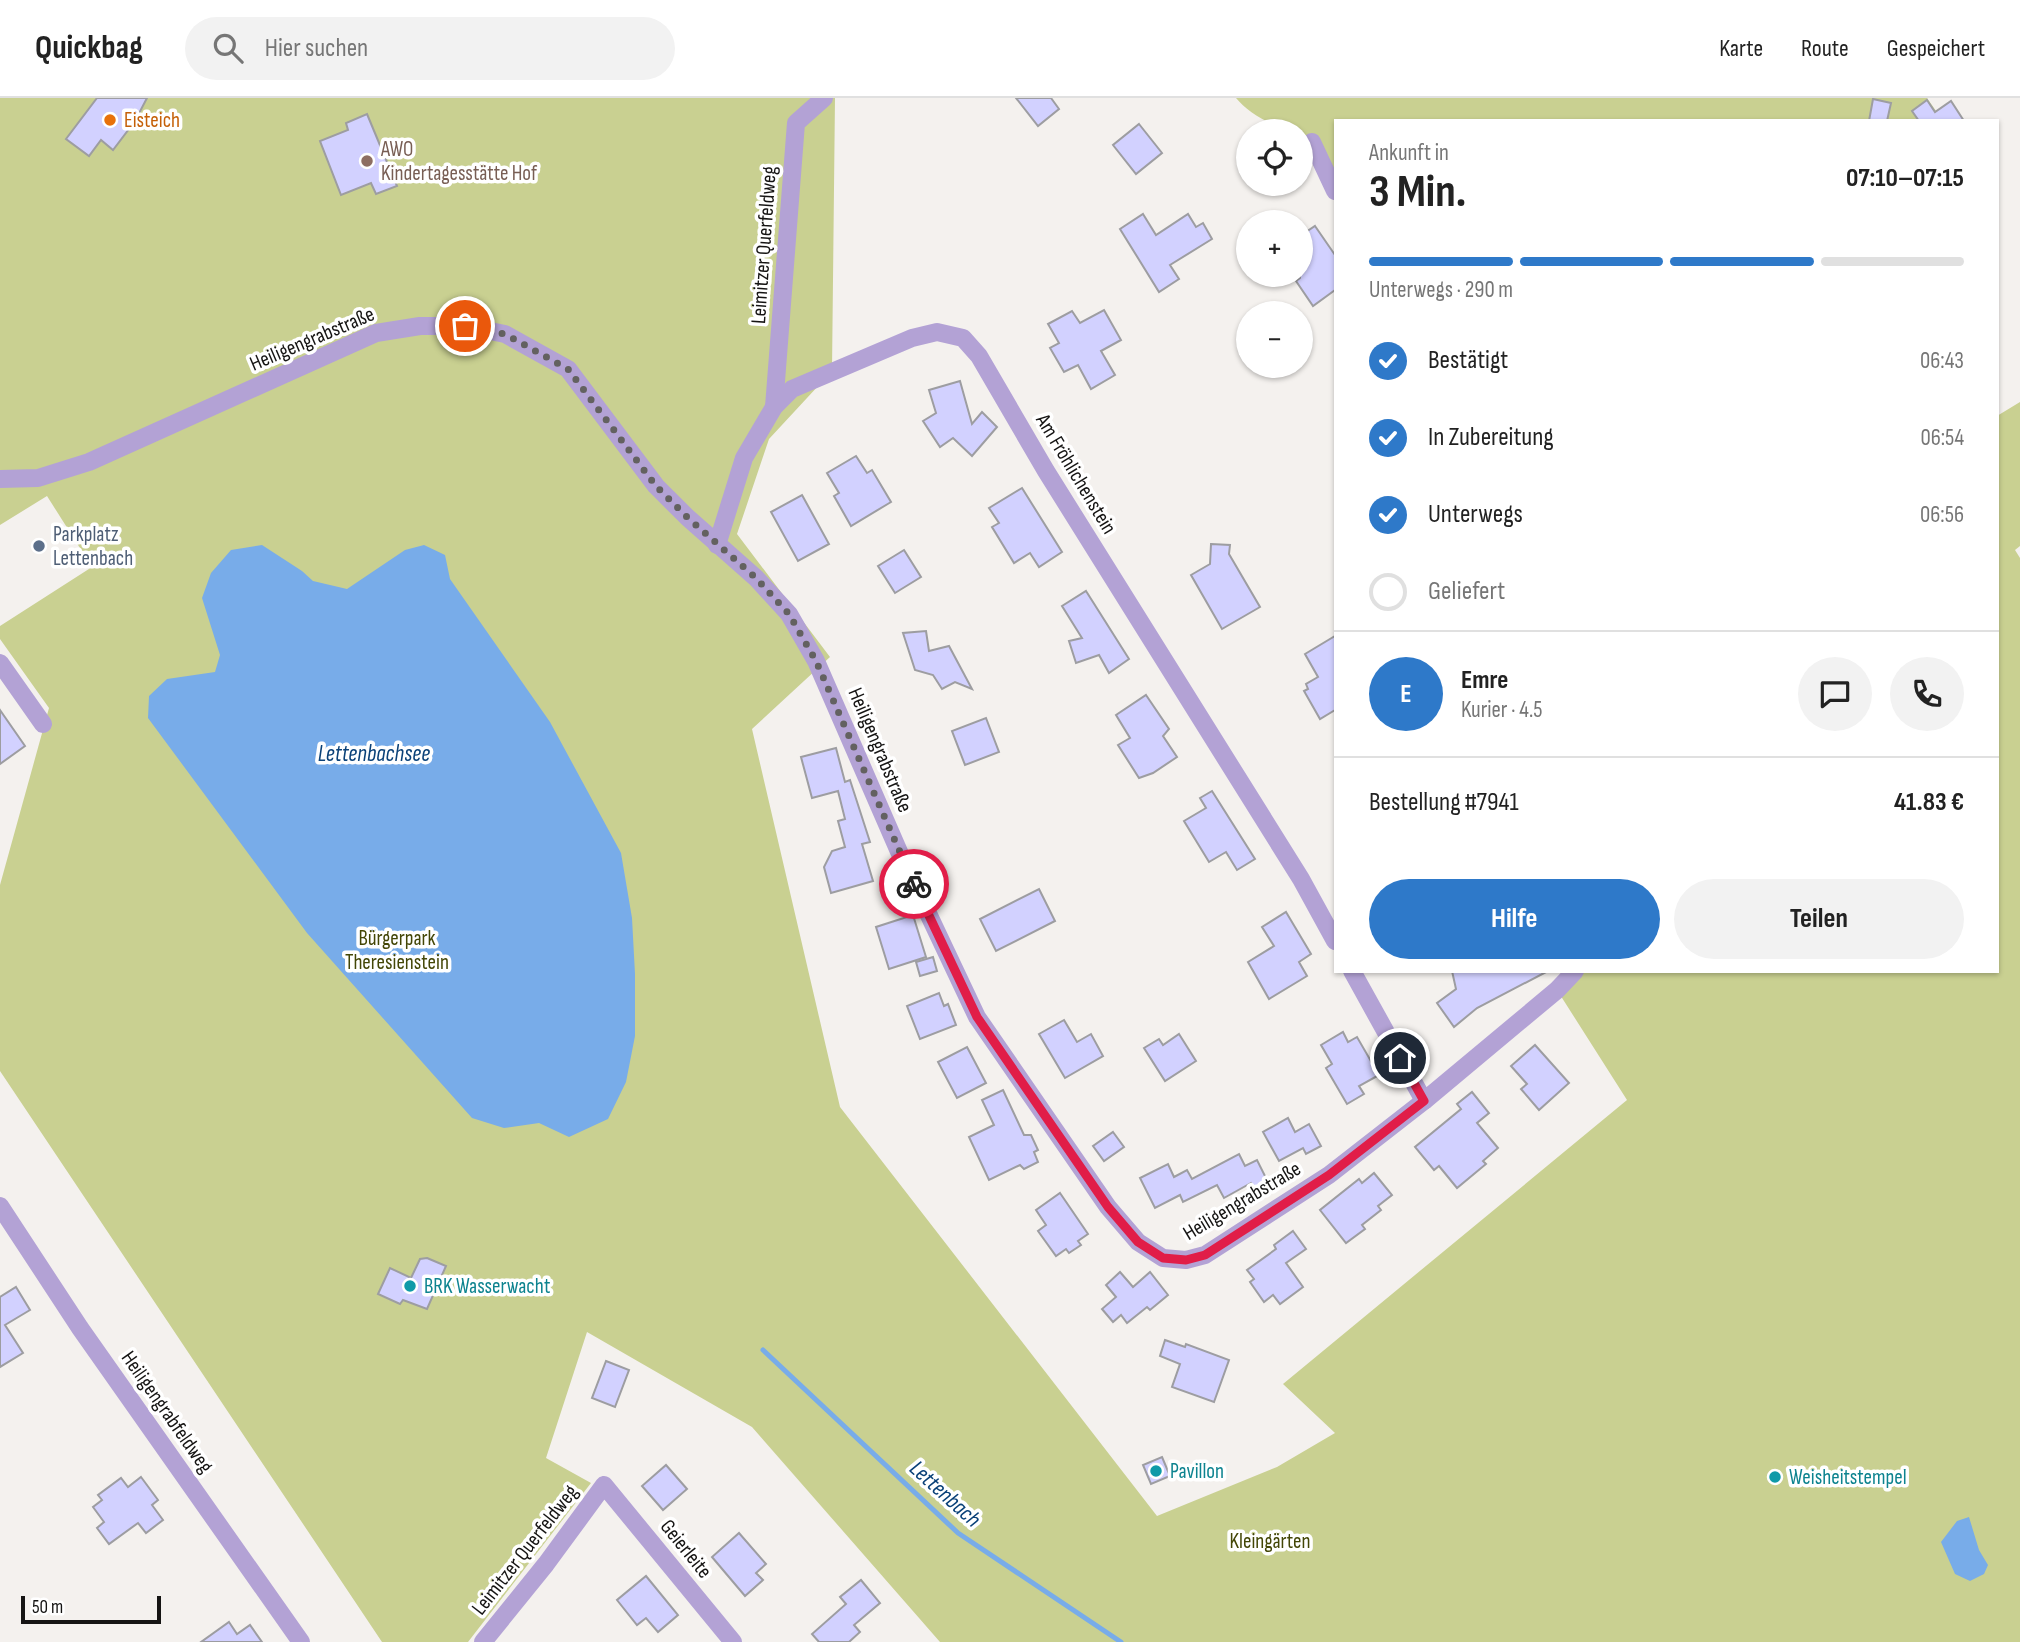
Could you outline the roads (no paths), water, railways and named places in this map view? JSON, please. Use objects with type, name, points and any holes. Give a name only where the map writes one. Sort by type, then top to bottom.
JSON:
[{"type":"street","name":"Leimitzer Querfeldweg","points":[[774,407],[796,123],[824,98]]},
{"type":"street","points":[[1313,144],[1334,189]]},
{"type":"street","name":"Heiligengrabstraße","points":[[0,479],[38,478],[89,462],[376,333],[420,326],[465,326],[505,334],[568,369],[656,486],[717,545],[756,578],[789,614],[816,661],[900,854],[977,1017],[1108,1207],[1138,1242],[1163,1258],[1186,1260],[1205,1255],[1329,1175],[1424,1101],[1557,990],[1573,973]]},
{"type":"street","name":"Am Fröhlichenstein","points":[[717,545],[744,458],[774,407],[792,389],[912,338],[937,332],[963,338],[979,356],[1053,483],[1301,879],[1334,939]]},
{"type":"street","points":[[0,663],[43,724]]},
{"type":"street","points":[[1353,973],[1424,1101]]},
{"type":"street","name":"Heiligengrabfeldweg","points":[[0,1206],[79,1328],[301,1642]]},
{"type":"street","name":"Leimitzer Querfeldweg","points":[[482,1642],[546,1564],[604,1485]]},
{"type":"street","name":"Geierleite","points":[[604,1485],[733,1642]]},
{"type":"water","name":"Lettenbachsee","points":[[262,545],[313,581],[347,589],[405,550],[424,545],[445,555],[450,579],[550,722],[621,853],[632,918],[635,1036],[626,1082],[608,1119],[569,1137],[539,1123],[504,1128],[472,1118],[307,933],[148,718],[149,696],[167,679],[215,672],[220,655],[202,598],[211,573],[231,550]]},
{"type":"water","points":[[1969,1517],[1979,1550],[1988,1565],[1984,1574],[1970,1581],[1955,1574],[1941,1542],[1957,1521]]},
{"type":"waterway","name":"Lettenbach","points":[[763,1350],[958,1533],[1121,1642]]},
{"type":"place","name":"Eisteich","points":[[110,120]]},
{"type":"place","name":"AWO Kindertagesstätte Hof","points":[[367,161]]},
{"type":"place","name":"Parkplatz Lettenbach","points":[[39,546]]},
{"type":"place","name":"BRK Wasserwacht","points":[[410,1286]]},
{"type":"place","name":"Pavillon","points":[[1156,1471]]},
{"type":"place","name":"Weisheitstempel","points":[[1775,1477]]},
{"type":"park label","name":"Bürgerpark Theresienstein","points":[[397,950]]},
{"type":"park label","name":"Kleingärten","points":[[1270,1541]]}]
